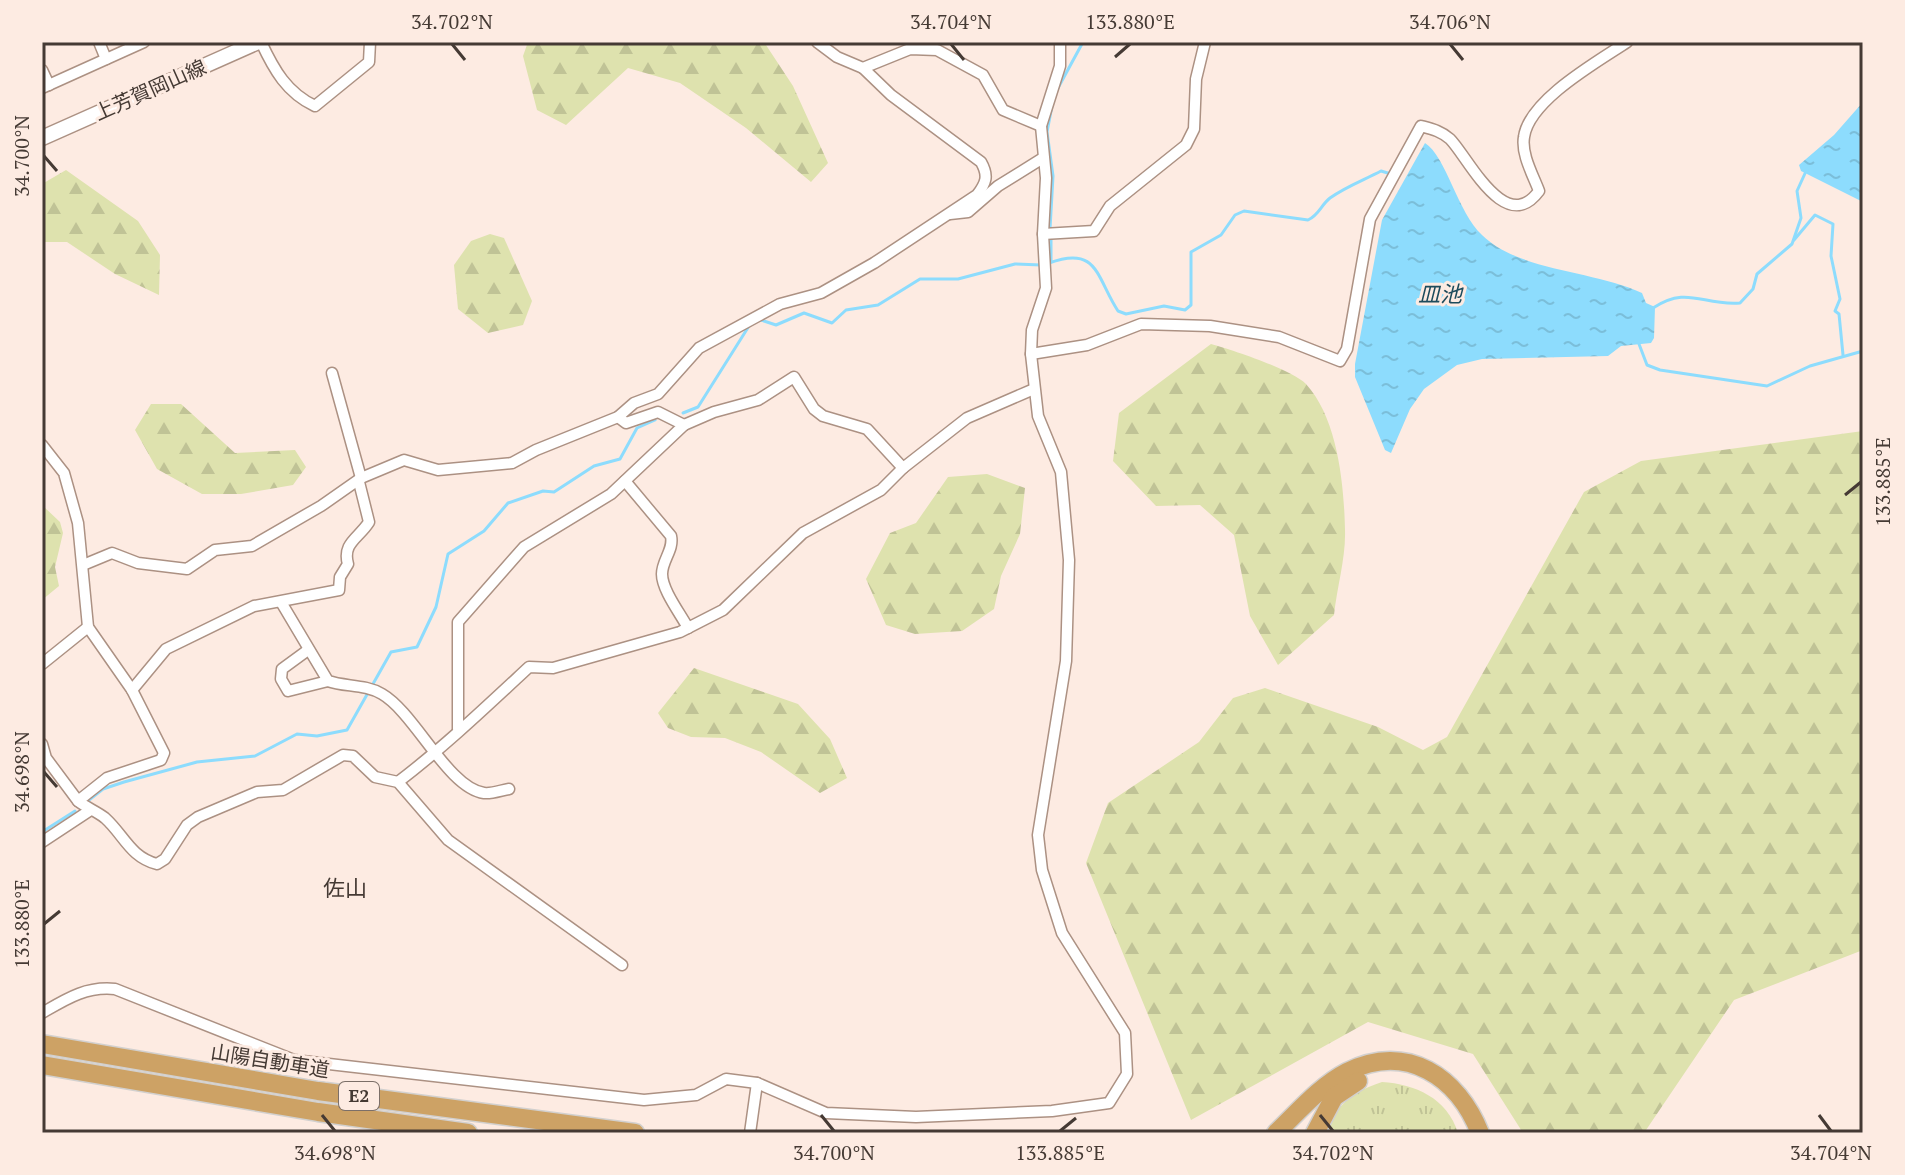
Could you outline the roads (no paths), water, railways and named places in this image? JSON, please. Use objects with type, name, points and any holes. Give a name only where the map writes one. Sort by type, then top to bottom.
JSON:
[{"type":"highway","name":"山陽自動車道","points":[[42,1044],[318,1091],[635,1133]]},
{"type":"highway","points":[[1276,1133],[1325,1087],[1348,1072],[1387,1061],[1424,1068],[1442,1079],[1471,1109],[1480,1133]]},
{"type":"highway","name":"E2","points":[[42,1065],[468,1133]]},
{"type":"highway","points":[[1315,1133],[1326,1108],[1349,1085],[1381,1074],[1400,1073],[1435,1086],[1449,1098],[1459,1110],[1468,1133]]},
{"type":"main road","name":"上芳賀岡山線","points":[[42,138],[259,42]]},
{"type":"street","points":[[99,42],[106,59]]},
{"type":"street","points":[[42,70],[45,86],[144,42]]},
{"type":"street","points":[[259,42],[283,82],[297,98],[315,106],[369,62],[370,42]]},
{"type":"street","points":[[83,565],[112,553],[138,563],[187,569],[215,550],[252,546],[360,480],[404,460],[438,470],[512,463],[618,417],[634,403],[658,394],[699,348],[780,304],[821,293],[874,263],[948,214],[986,184],[986,171],[981,162],[891,95],[863,68],[837,57],[817,42]]},
{"type":"street","points":[[42,1013],[74,994],[100,987],[115,989],[294,1060],[644,1100],[696,1095],[726,1079],[757,1083],[826,1113],[916,1117],[1052,1111],[1109,1103],[1127,1074],[1125,1033],[1062,933],[1042,870],[1038,835],[1066,661],[1069,560],[1061,472],[1038,416],[1031,354],[1032,330],[1046,288],[1048,234],[1041,126],[1060,66],[1060,42]]},
{"type":"street","points":[[1048,234],[1094,231],[1110,206],[1186,145],[1194,129],[1196,79],[1205,42]]},
{"type":"street","points":[[1031,354],[1087,345],[1141,324],[1210,326],[1279,337],[1340,361],[1347,349],[1370,219],[1421,126],[1440,132],[1453,142],[1488,191],[1498,199],[1518,202],[1534,198],[1539,191],[1524,148],[1528,124],[1546,100],[1627,42]]},
{"type":"street","points":[[863,68],[910,49],[937,50],[983,75],[1003,110],[1041,126]]},
{"type":"street","points":[[948,214],[968,212],[998,186],[1043,158]]},
{"type":"street","points":[[132,690],[166,649],[254,606],[339,590],[340,577],[348,564],[345,554],[349,544],[369,522],[332,373]]},
{"type":"street","points":[[458,729],[458,622],[524,547],[611,494],[684,425],[714,412],[758,400],[794,377],[814,409],[823,416],[867,429],[903,468]]},
{"type":"street","points":[[398,782],[435,755],[458,729],[529,667],[553,668],[688,628],[723,610],[803,533],[881,490],[903,468],[967,418],[1034,389]]},
{"type":"street","points":[[618,417],[626,423],[658,412],[684,425]]},
{"type":"street","points":[[42,445],[64,473],[78,523],[88,627],[132,690],[164,753],[161,760],[107,778],[78,801]]},
{"type":"street","points":[[625,481],[671,536],[671,549],[662,571],[663,584],[688,628]]},
{"type":"street","points":[[281,602],[328,681]]},
{"type":"street","points":[[42,664],[88,627]]},
{"type":"street","points":[[308,650],[282,669],[281,679],[288,691],[328,681],[384,695],[411,720],[435,755],[469,787],[483,793],[509,789]]},
{"type":"street","points":[[42,730],[46,758],[78,801],[89,811],[109,821],[122,843],[143,859],[157,864],[165,859],[187,825],[198,817],[257,792],[283,790],[343,755],[353,756],[375,777],[398,782],[448,840],[622,965]]},
{"type":"street","points":[[42,842],[89,811]]},
{"type":"street","points":[[750,1133],[757,1083]]},
{"type":"water","points":[[1863,102],[1863,202],[1801,171],[1799,165],[1834,135]]},
{"type":"water","name":"皿池","points":[[1425,143],[1439,160],[1466,213],[1482,235],[1498,247],[1537,264],[1602,279],[1642,293],[1646,303],[1655,307],[1654,338],[1651,343],[1621,346],[1608,356],[1482,359],[1457,365],[1424,389],[1410,409],[1391,453],[1385,450],[1355,377],[1355,364],[1382,220]]},
{"type":"waterway","points":[[1058,88],[1083,42]]},
{"type":"waterway","points":[[1050,229],[1053,176],[1047,132],[1052,106]]},
{"type":"waterway","points":[[1653,308],[1665,301],[1686,297],[1740,303],[1753,289],[1757,274],[1792,244],[1801,218],[1797,191],[1807,169]]},
{"type":"waterway","points":[[1049,263],[1065,258],[1087,261],[1118,311],[1126,314],[1164,306],[1185,310],[1191,305],[1191,252],[1221,235],[1235,215],[1244,211],[1308,220],[1342,190],[1381,171],[1391,174]]},
{"type":"waterway","points":[[1794,240],[1815,215],[1833,224],[1831,256],[1840,299],[1835,311],[1839,314],[1843,355]]},
{"type":"waterway","points":[[1051,237],[1051,261]]},
{"type":"waterway","points":[[761,320],[776,325],[804,313],[832,323],[846,310],[878,305],[920,279],[958,279],[1015,264],[1041,265]]},
{"type":"waterway","points":[[683,413],[698,407],[749,326]]},
{"type":"waterway","points":[[1639,344],[1647,365],[1660,370],[1767,386],[1810,366],[1863,351]]},
{"type":"waterway","points":[[89,800],[103,789],[197,762],[255,756],[297,734],[317,736],[347,730],[391,652],[417,647],[436,607],[448,554],[484,531],[508,503],[543,491],[554,492],[594,466],[620,459],[637,428],[655,420]]},
{"type":"waterway","points":[[42,832],[75,811]]},
{"type":"district","name":"佐山","points":[[345,888]]}]
